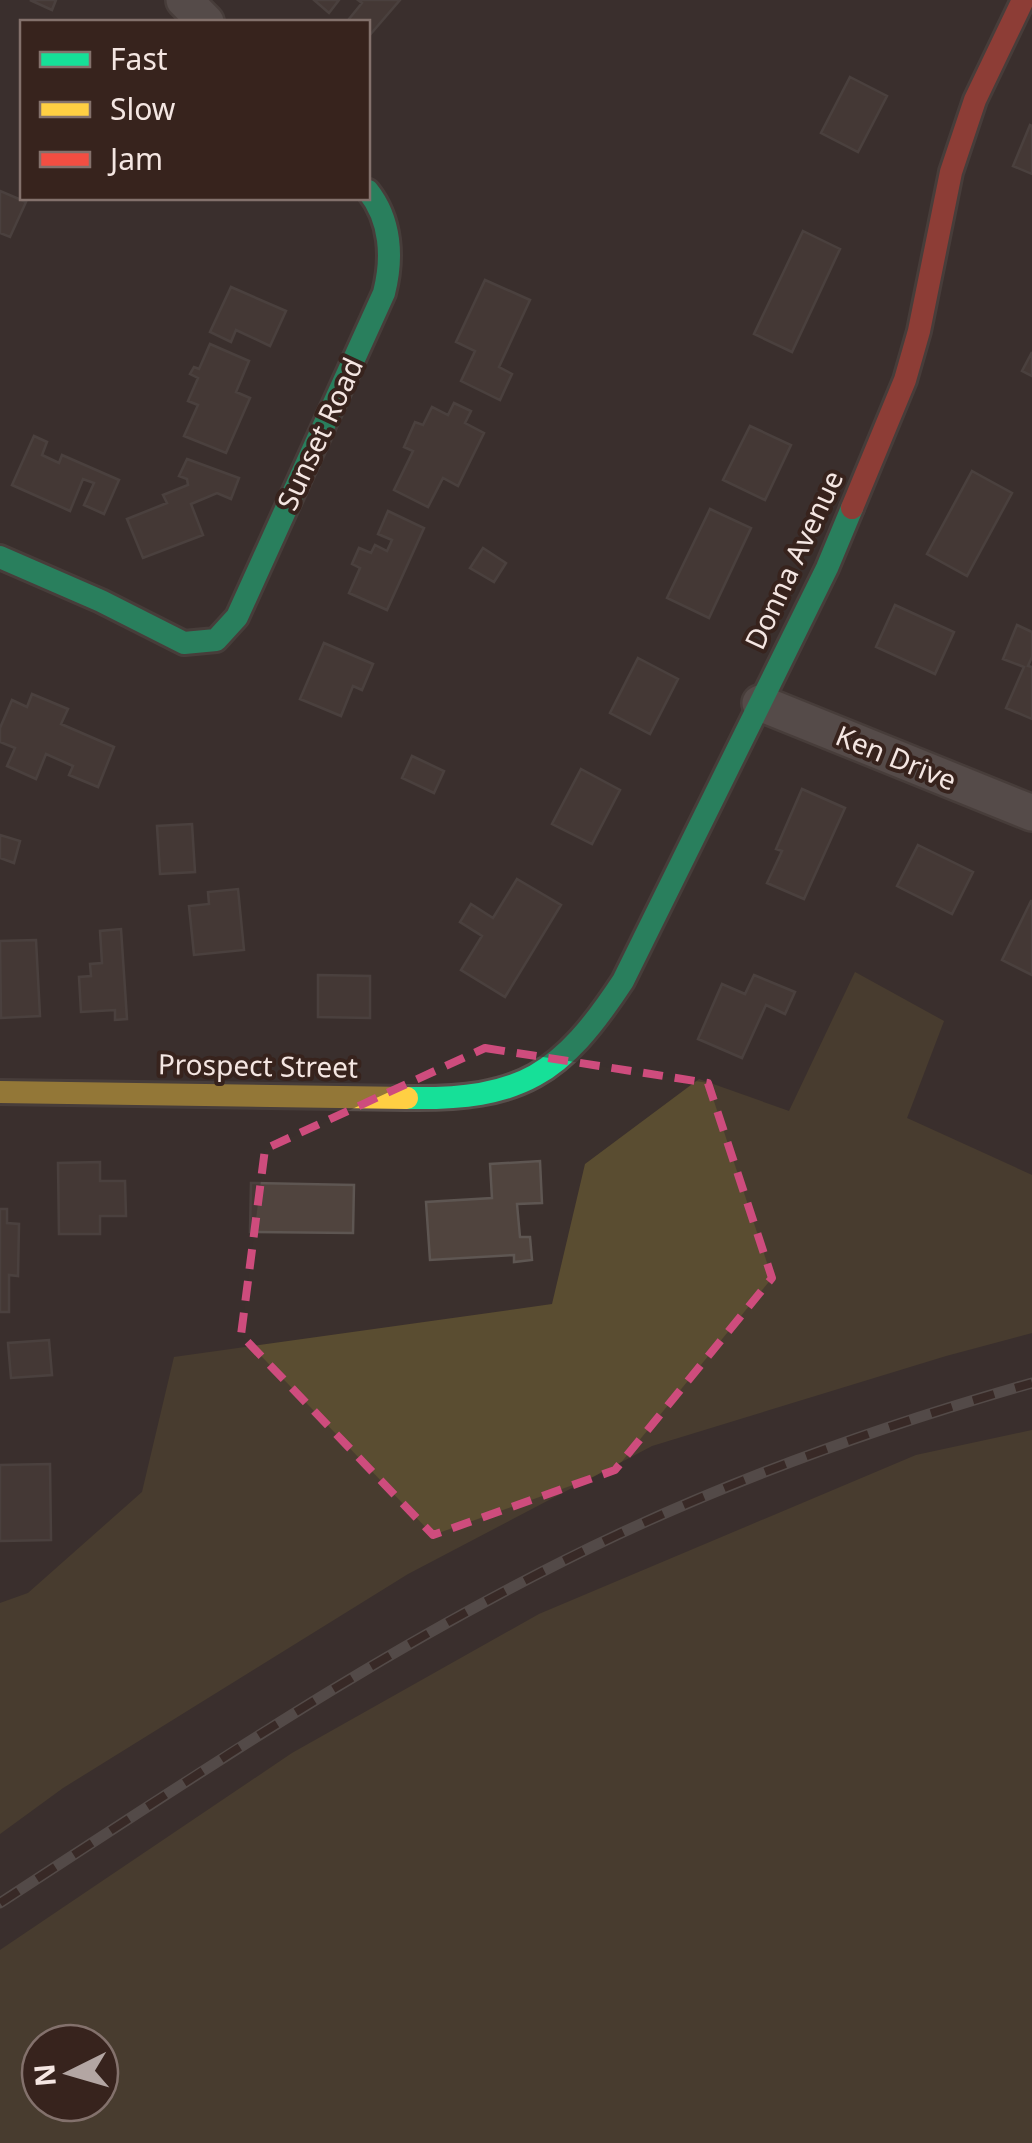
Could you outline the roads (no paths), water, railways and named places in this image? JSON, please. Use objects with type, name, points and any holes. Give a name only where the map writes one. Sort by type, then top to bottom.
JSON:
[{"type":"street","points":[[184,0],[204,20]]},
{"type":"street","name":"Donna Avenue","points":[[515,1088],[564,1059],[603,1012],[653,921],[827,568],[905,380],[951,172],[975,100],[1022,0]]},
{"type":"street","name":"Sunset Road","points":[[0,557],[184,643],[216,640],[237,617],[374,321],[389,276],[390,244],[370,192]]},
{"type":"street","name":"Ken Drive","points":[[760,703],[1032,812]]},
{"type":"street","name":"Prospect Street","points":[[0,1092],[447,1099],[515,1088]]},
{"type":"railway","points":[[0,1903],[303,1708],[538,1574],[669,1511],[771,1470],[874,1432],[1032,1383]]}]
